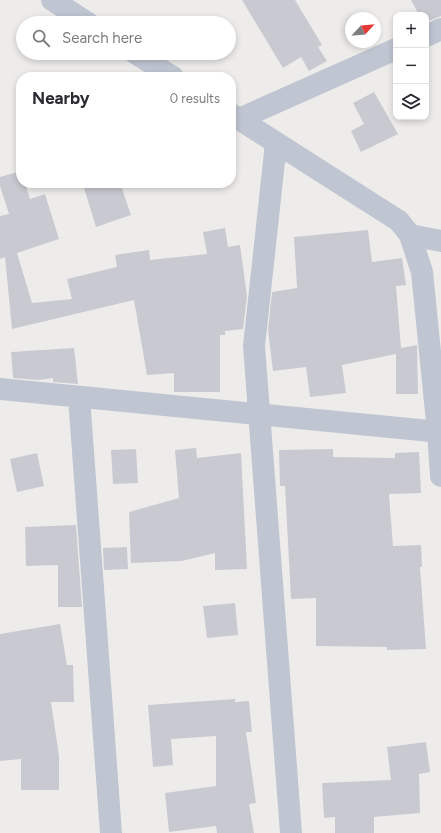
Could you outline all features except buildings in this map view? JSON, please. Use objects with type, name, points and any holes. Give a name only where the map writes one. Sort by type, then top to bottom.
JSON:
[{"type":"street","points":[[52,0],[77,16]]},
{"type":"street","points":[[429,34],[441,28]]},
{"type":"street","points":[[236,117],[393,51]]},
{"type":"street","points":[[146,60],[165,72]]},
{"type":"street","points":[[236,118],[399,221],[410,235],[422,272],[440,432],[441,476]]},
{"type":"street","points":[[276,143],[254,346],[291,833]]},
{"type":"street","points":[[410,235],[441,241]]},
{"type":"street","points":[[0,389],[440,432]]},
{"type":"street","points":[[79,397],[112,833]]}]
